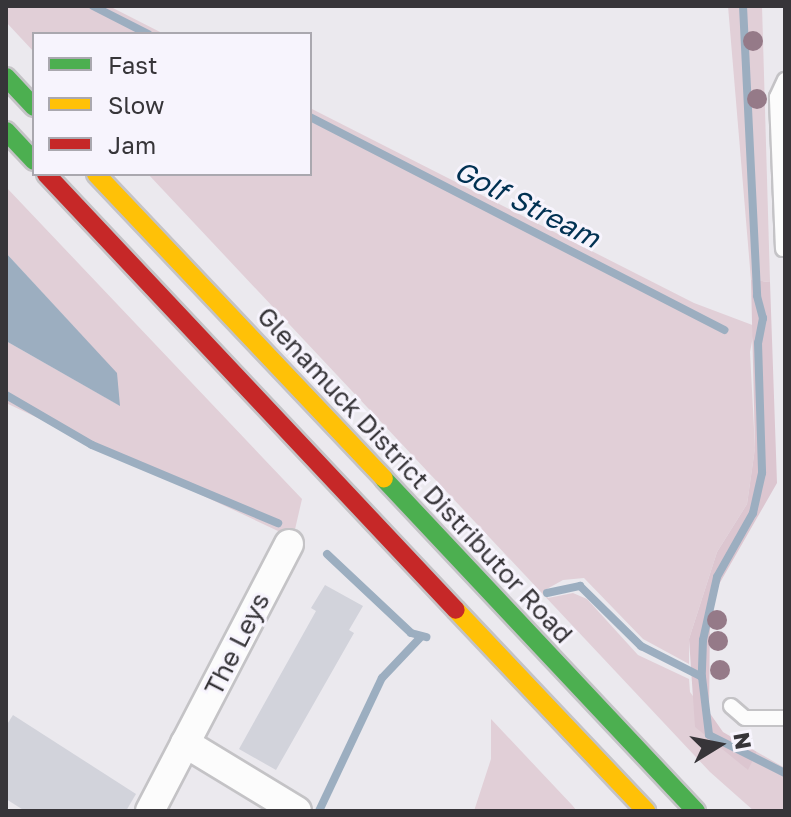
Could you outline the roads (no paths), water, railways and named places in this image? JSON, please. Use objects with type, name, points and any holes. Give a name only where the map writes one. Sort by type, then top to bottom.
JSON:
[{"type":"main road","points":[[6,77],[32,105]]},
{"type":"main road","points":[[6,131],[32,159]]},
{"type":"main road","points":[[48,176],[646,811]]},
{"type":"main road","name":"Glenamuck District Distributor Road","points":[[98,176],[696,811]]},
{"type":"street","name":"The Leys","points":[[150,811],[289,544]]},
{"type":"street","points":[[185,743],[297,811]]},
{"type":"lane","points":[[783,249],[784,189],[777,97],[785,80]]},
{"type":"lane","points":[[731,706],[745,718],[785,718]]},
{"type":"water","points":[[6,253],[117,373],[120,406],[6,341]]},
{"type":"waterway","name":"Golf Stream","points":[[93,6],[144,32]]},
{"type":"waterway","name":"Golf Stream","points":[[743,6],[757,296],[763,318],[758,343],[762,473],[753,513],[717,577],[703,640],[702,677],[709,735],[785,773]]},
{"type":"waterway","name":"Golf Stream","points":[[312,118],[725,330]]},
{"type":"waterway","points":[[6,395],[92,445],[278,523]]},
{"type":"waterway","points":[[327,554],[411,633],[426,637]]},
{"type":"waterway","points":[[547,593],[580,586],[641,646],[702,677]]},
{"type":"waterway","points":[[319,811],[382,678],[420,638]]}]
